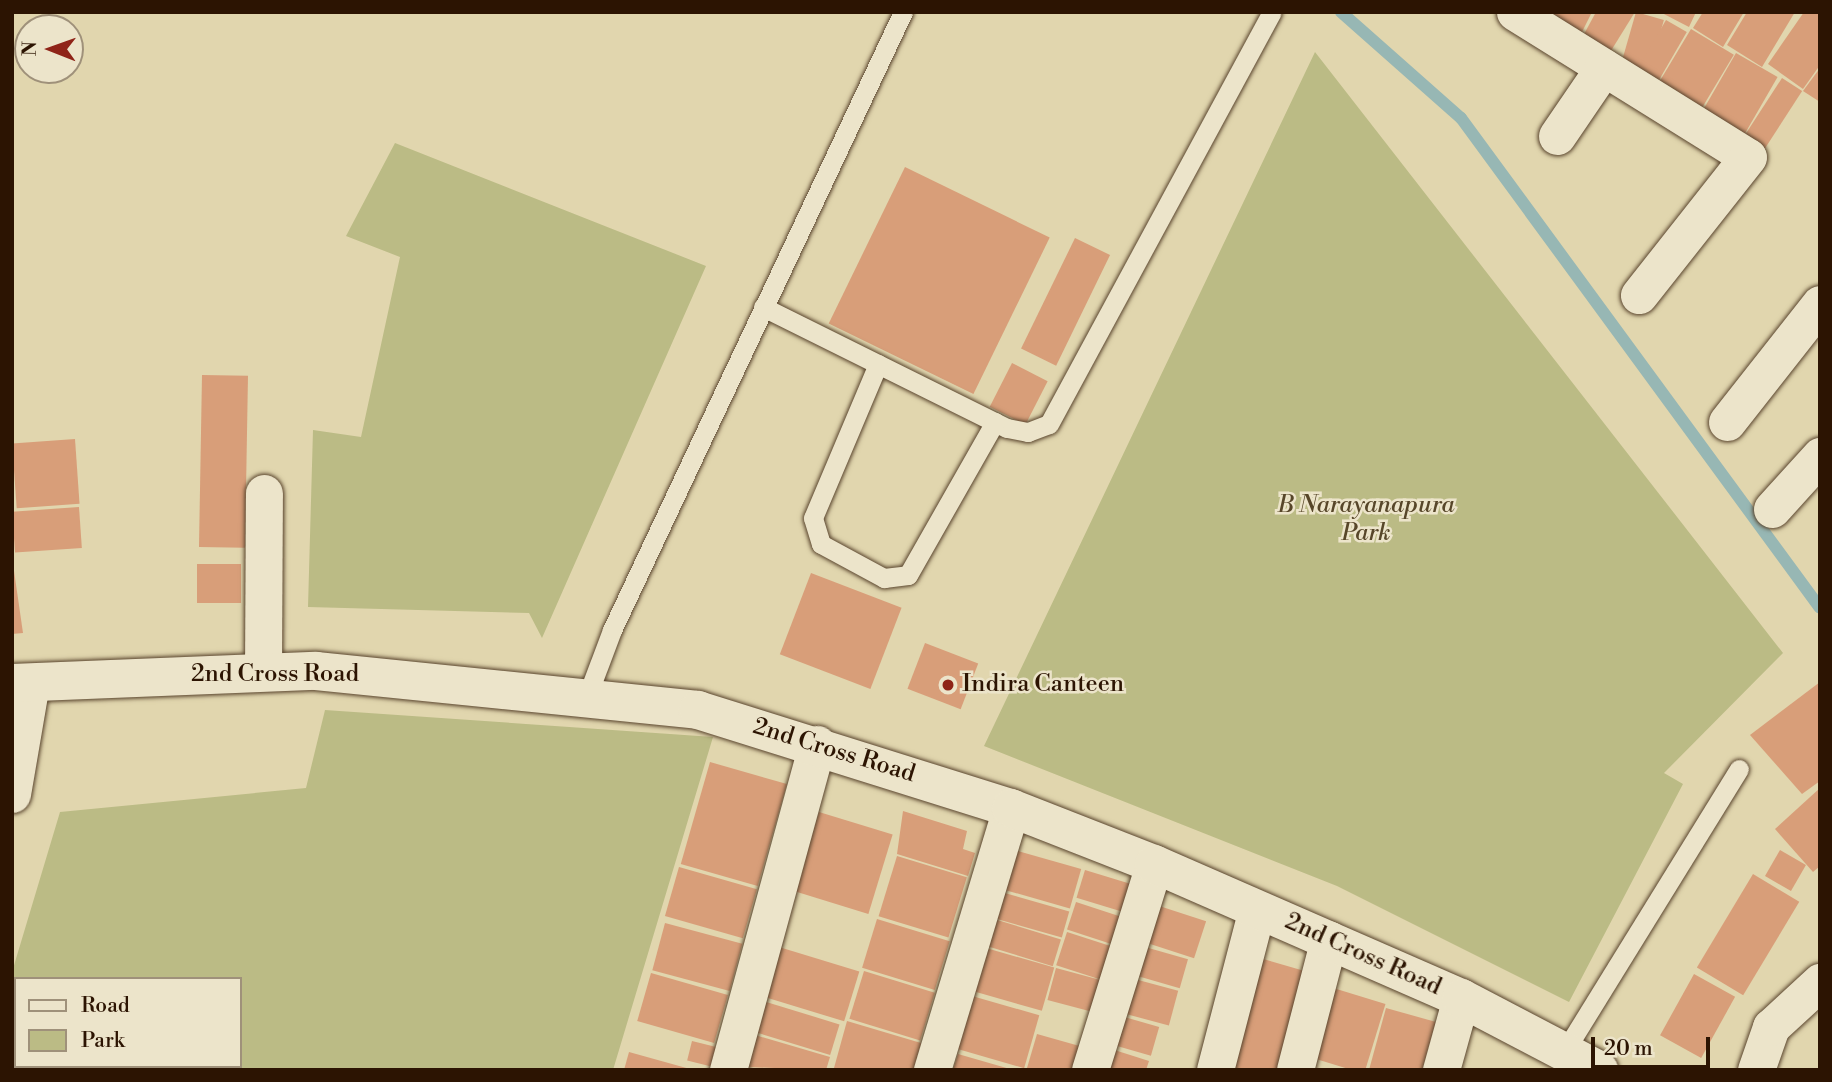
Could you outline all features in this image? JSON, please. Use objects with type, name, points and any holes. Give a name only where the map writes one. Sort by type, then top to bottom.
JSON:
[{"type":"street","points":[[1515,12],[1748,157],[1639,295]]},
{"type":"street","points":[[1557,136],[1604,67]]},
{"type":"street","points":[[1727,422],[1820,304]]},
{"type":"street","points":[[1772,509],[1820,456]]},
{"type":"street","points":[[263,671],[264,493]]},
{"type":"street","name":"2nd Cross Road","points":[[22,683],[263,671],[588,694],[698,710],[817,744],[1011,807],[1154,864],[1461,998],[1566,1049],[1600,1070]]},
{"type":"street","points":[[12,794],[22,683]]},
{"type":"street","points":[[727,1070],[817,744]]},
{"type":"street","points":[[932,1070],[1011,807]]},
{"type":"street","points":[[1090,1070],[1154,864]]},
{"type":"street","points":[[1215,1070],[1257,909]]},
{"type":"street","points":[[1295,1070],[1329,939]]},
{"type":"street","points":[[1756,1070],[1771,1027],[1820,982]]},
{"type":"street","points":[[1441,1070],[1461,998]]},
{"type":"lane","points":[[588,694],[763,307],[903,12]]},
{"type":"lane","points":[[763,307],[995,422],[1028,432],[1049,424],[1272,12]]},
{"type":"lane","points":[[878,364],[813,518],[821,544],[884,578],[908,575],[995,422]]},
{"type":"lane","points":[[1566,1049],[1740,769]]},
{"type":"green space","name":"B Narayanapura Park","points":[[1315,52],[1783,653],[1664,773],[1683,784],[1569,1002],[1337,886],[984,746]]},
{"type":"green space","points":[[395,143],[706,266],[542,638],[529,613],[308,607],[313,430],[361,437],[400,257],[346,236]]},
{"type":"green space","points":[[325,710],[713,737],[613,1070],[12,1070],[12,972],[60,812],[306,788]]},
{"type":"building","points":[[1537,12],[1592,12],[1580,36]]},
{"type":"building","points":[[1596,12],[1635,12],[1609,54],[1583,36]]},
{"type":"building","points":[[1636,12],[1664,20],[1648,74],[1621,66]]},
{"type":"building","points":[[1660,12],[1696,12],[1689,27]]},
{"type":"building","points":[[1703,12],[1744,12],[1723,47],[1693,28]]},
{"type":"building","points":[[1747,12],[1795,12],[1762,67],[1727,45]]},
{"type":"building","points":[[1804,12],[1820,12],[1820,65],[1803,89],[1768,64]]},
{"type":"building","points":[[1666,20],[1687,32],[1656,85],[1636,73]]},
{"type":"building","points":[[1691,29],[1734,55],[1698,114],[1655,88]]},
{"type":"building","points":[[1736,53],[1778,77],[1742,138],[1700,114]]},
{"type":"building","points":[[1820,68],[1820,102],[1803,91]]},
{"type":"building","points":[[1782,78],[1802,91],[1760,156],[1740,143]]},
{"type":"building","points":[[905,167],[1050,238],[973,394],[829,323]]},
{"type":"building","points":[[1075,238],[1110,255],[1056,366],[1021,349]]},
{"type":"building","points":[[1012,363],[1048,381],[1025,425],[990,407]]},
{"type":"building","points":[[202,375],[248,376],[245,548],[199,547]]},
{"type":"building","points":[[75,439],[80,504],[17,508],[12,443]]},
{"type":"building","points":[[79,507],[82,548],[15,553],[12,512]]},
{"type":"building","points":[[12,557],[23,633],[12,634]]},
{"type":"building","points":[[197,564],[241,564],[241,603],[197,603]]},
{"type":"building","points":[[811,573],[902,608],[870,689],[780,654]]},
{"type":"building","points":[[925,643],[978,663],[961,709],[907,689]]},
{"type":"building","points":[[1820,682],[1820,781],[1802,794],[1750,735]]},
{"type":"building","points":[[710,762],[787,784],[758,886],[681,864]]},
{"type":"building","points":[[1820,788],[1820,866],[1813,872],[1775,829]]},
{"type":"building","points":[[903,811],[967,831],[963,849],[975,853],[968,876],[897,854]]},
{"type":"building","points":[[819,812],[893,835],[868,914],[795,891]]},
{"type":"building","points":[[1011,849],[1081,869],[1070,909],[1000,888]]},
{"type":"building","points":[[1780,850],[1806,865],[1791,891],[1765,876]]},
{"type":"building","points":[[897,856],[967,877],[948,938],[879,916]]},
{"type":"building","points":[[679,867],[757,889],[743,938],[665,916]]},
{"type":"building","points":[[1085,870],[1131,884],[1122,912],[1077,898]]},
{"type":"building","points":[[1753,874],[1799,902],[1743,995],[1697,967]]},
{"type":"building","points":[[1001,892],[1069,912],[1062,938],[994,918]]},
{"type":"building","points":[[1076,902],[1123,917],[1114,945],[1067,930]]},
{"type":"building","points":[[1150,903],[1206,921],[1194,958],[1138,940]]},
{"type":"building","points":[[877,919],[950,941],[935,990],[862,968]]},
{"type":"building","points":[[994,919],[1061,939],[1053,966],[986,946]]},
{"type":"building","points":[[665,923],[742,944],[730,991],[652,970]]},
{"type":"building","points":[[1067,932],[1113,947],[1102,980],[1056,965]]},
{"type":"building","points":[[1138,945],[1188,959],[1180,988],[1130,974]]},
{"type":"building","points":[[779,947],[859,972],[844,1021],[764,997]]},
{"type":"building","points":[[986,948],[1054,968],[1042,1011],[974,991]]},
{"type":"building","points":[[1256,957],[1308,972],[1280,1070],[1224,1069]]},
{"type":"building","points":[[1056,968],[1103,981],[1095,1013],[1047,1000]]},
{"type":"building","points":[[864,971],[935,993],[920,1040],[849,1019]]},
{"type":"building","points":[[651,973],[728,995],[714,1043],[637,1021]]},
{"type":"building","points":[[1694,974],[1735,997],[1701,1058],[1660,1035]]},
{"type":"building","points":[[1127,977],[1178,991],[1169,1025],[1118,1012]]},
{"type":"building","points":[[1330,987],[1385,1004],[1365,1070],[1352,1070],[1309,1057]]},
{"type":"building","points":[[972,996],[1039,1015],[1024,1068],[957,1049]]},
{"type":"building","points":[[763,1001],[840,1024],[830,1055],[754,1032]]},
{"type":"building","points":[[1386,1008],[1436,1022],[1422,1070],[1369,1070]]},
{"type":"building","points":[[1114,1014],[1159,1027],[1151,1056],[1106,1043]]},
{"type":"building","points":[[847,1021],[921,1043],[914,1070],[834,1068]]},
{"type":"building","points":[[1037,1034],[1083,1047],[1077,1070],[1027,1068]]},
{"type":"building","points":[[755,1035],[830,1057],[826,1070],[746,1067]]},
{"type":"building","points":[[692,1041],[720,1048],[715,1067],[687,1060]]},
{"type":"building","points":[[1105,1047],[1149,1061],[1146,1070],[1098,1070]]},
{"type":"building","points":[[629,1052],[690,1069],[690,1070],[624,1070]]},
{"type":"building","points":[[958,1054],[1010,1069],[1010,1070],[953,1070]]},
{"type":"waterway","points":[[1341,12],[1461,118],[1820,608]]},
{"type":"place","name":"Indira Canteen","points":[[948,685]]}]
